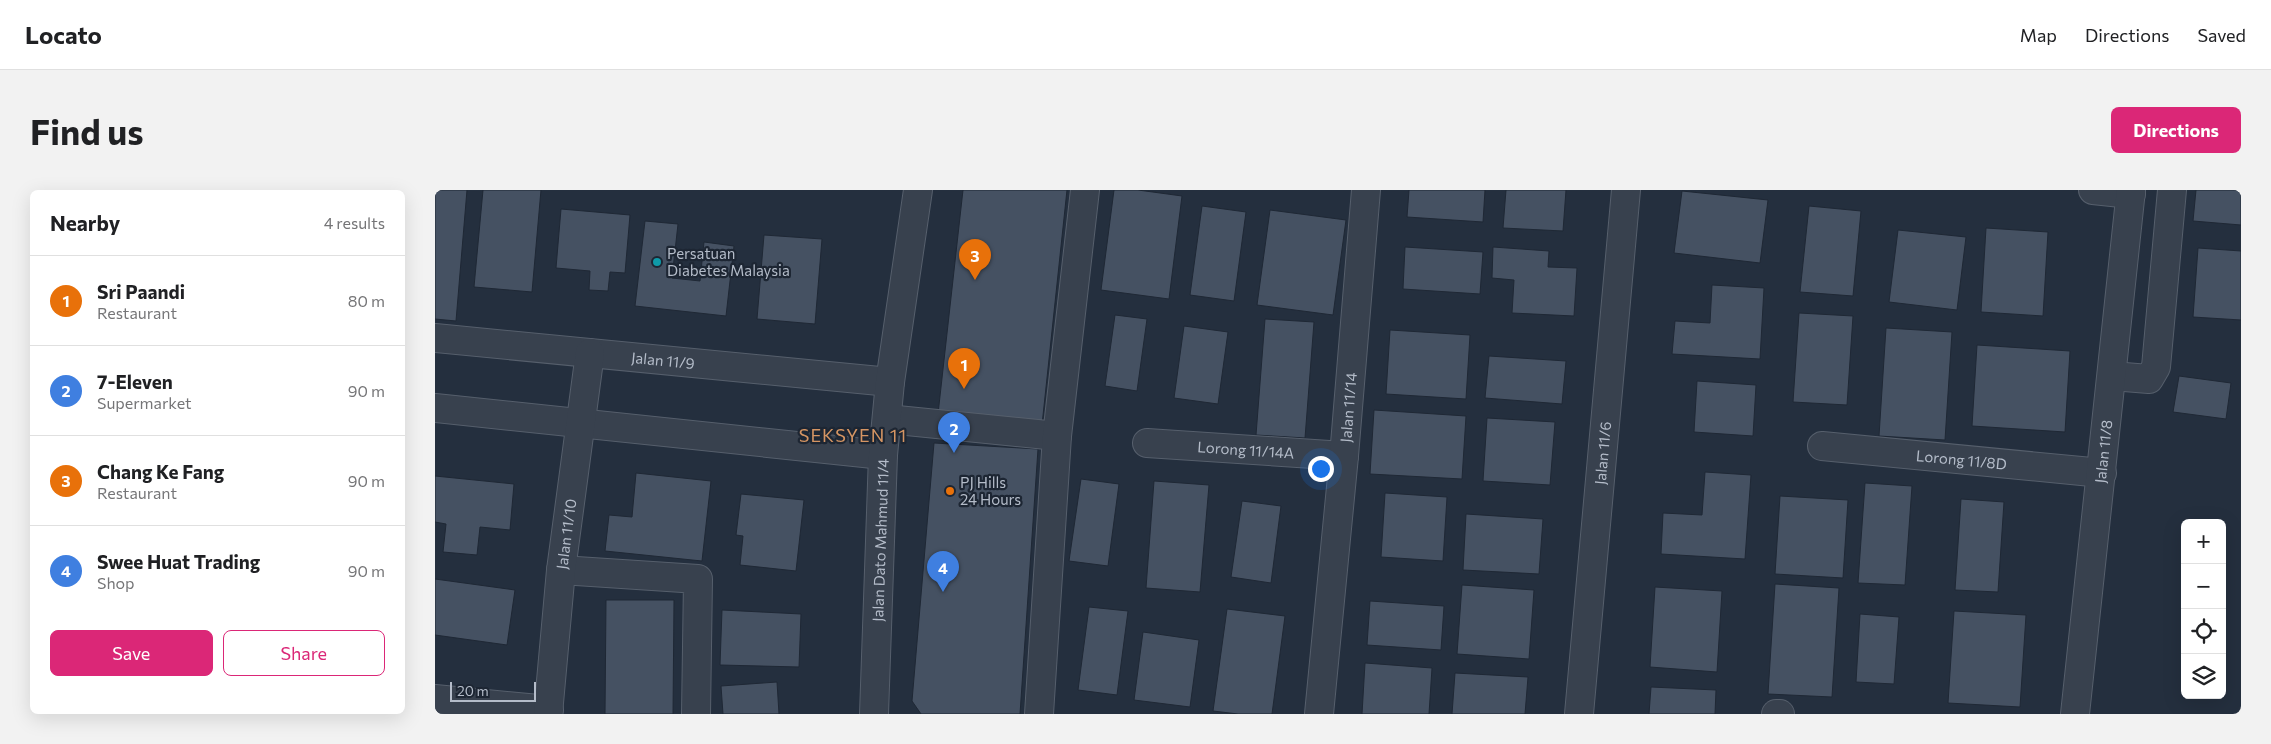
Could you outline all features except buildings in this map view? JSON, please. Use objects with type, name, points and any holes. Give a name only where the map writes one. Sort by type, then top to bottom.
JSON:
[{"type":"street","name":"Jalan Dato Mahmud 11/4","points":[[874,714],[883,455],[890,382],[918,190]]},
{"type":"street","points":[[1039,714],[1057,436],[1085,190]]},
{"type":"street","name":"Jalan 11/14","points":[[1319,714],[1344,456],[1366,190]]},
{"type":"street","name":"Jalan 11/6","points":[[1579,714],[1625,190]]},
{"type":"street","points":[[2093,190],[2131,192]]},
{"type":"street","points":[[2112,376],[2149,378],[2155,366],[2172,190]]},
{"type":"street","name":"Jalan 11/8","points":[[2075,714],[2131,192]]},
{"type":"street","name":"Jalan 11/9","points":[[435,338],[890,382]]},
{"type":"street","name":"Jalan 11/10","points":[[548,712],[561,570],[590,353]]},
{"type":"street","points":[[435,408],[883,455]]},
{"type":"street","points":[[887,419],[1057,436]]},
{"type":"street","name":"Lorong 11/14A","points":[[1147,442],[1344,456]]},
{"type":"street","name":"Lorong 11/8D","points":[[1822,446],[2102,473]]},
{"type":"street","points":[[561,570],[698,578],[696,714]]},
{"type":"street","points":[[435,699],[548,712]]},
{"type":"place","name":"Persatuan Diabetes Malaysia","points":[[657,262]]},
{"type":"place","name":"Chang Ke Fang","points":[[975,280]]},
{"type":"place","name":"Sri Paandi","points":[[964,389]]},
{"type":"place","name":"7-Eleven","points":[[954,453]]},
{"type":"place","name":"PJ Hills 24 Hours","points":[[950,491]]},
{"type":"place","name":"Swee Huat Trading","points":[[943,592]]},
{"type":"district","name":"SEKSYEN 11","points":[[853,435]]}]
